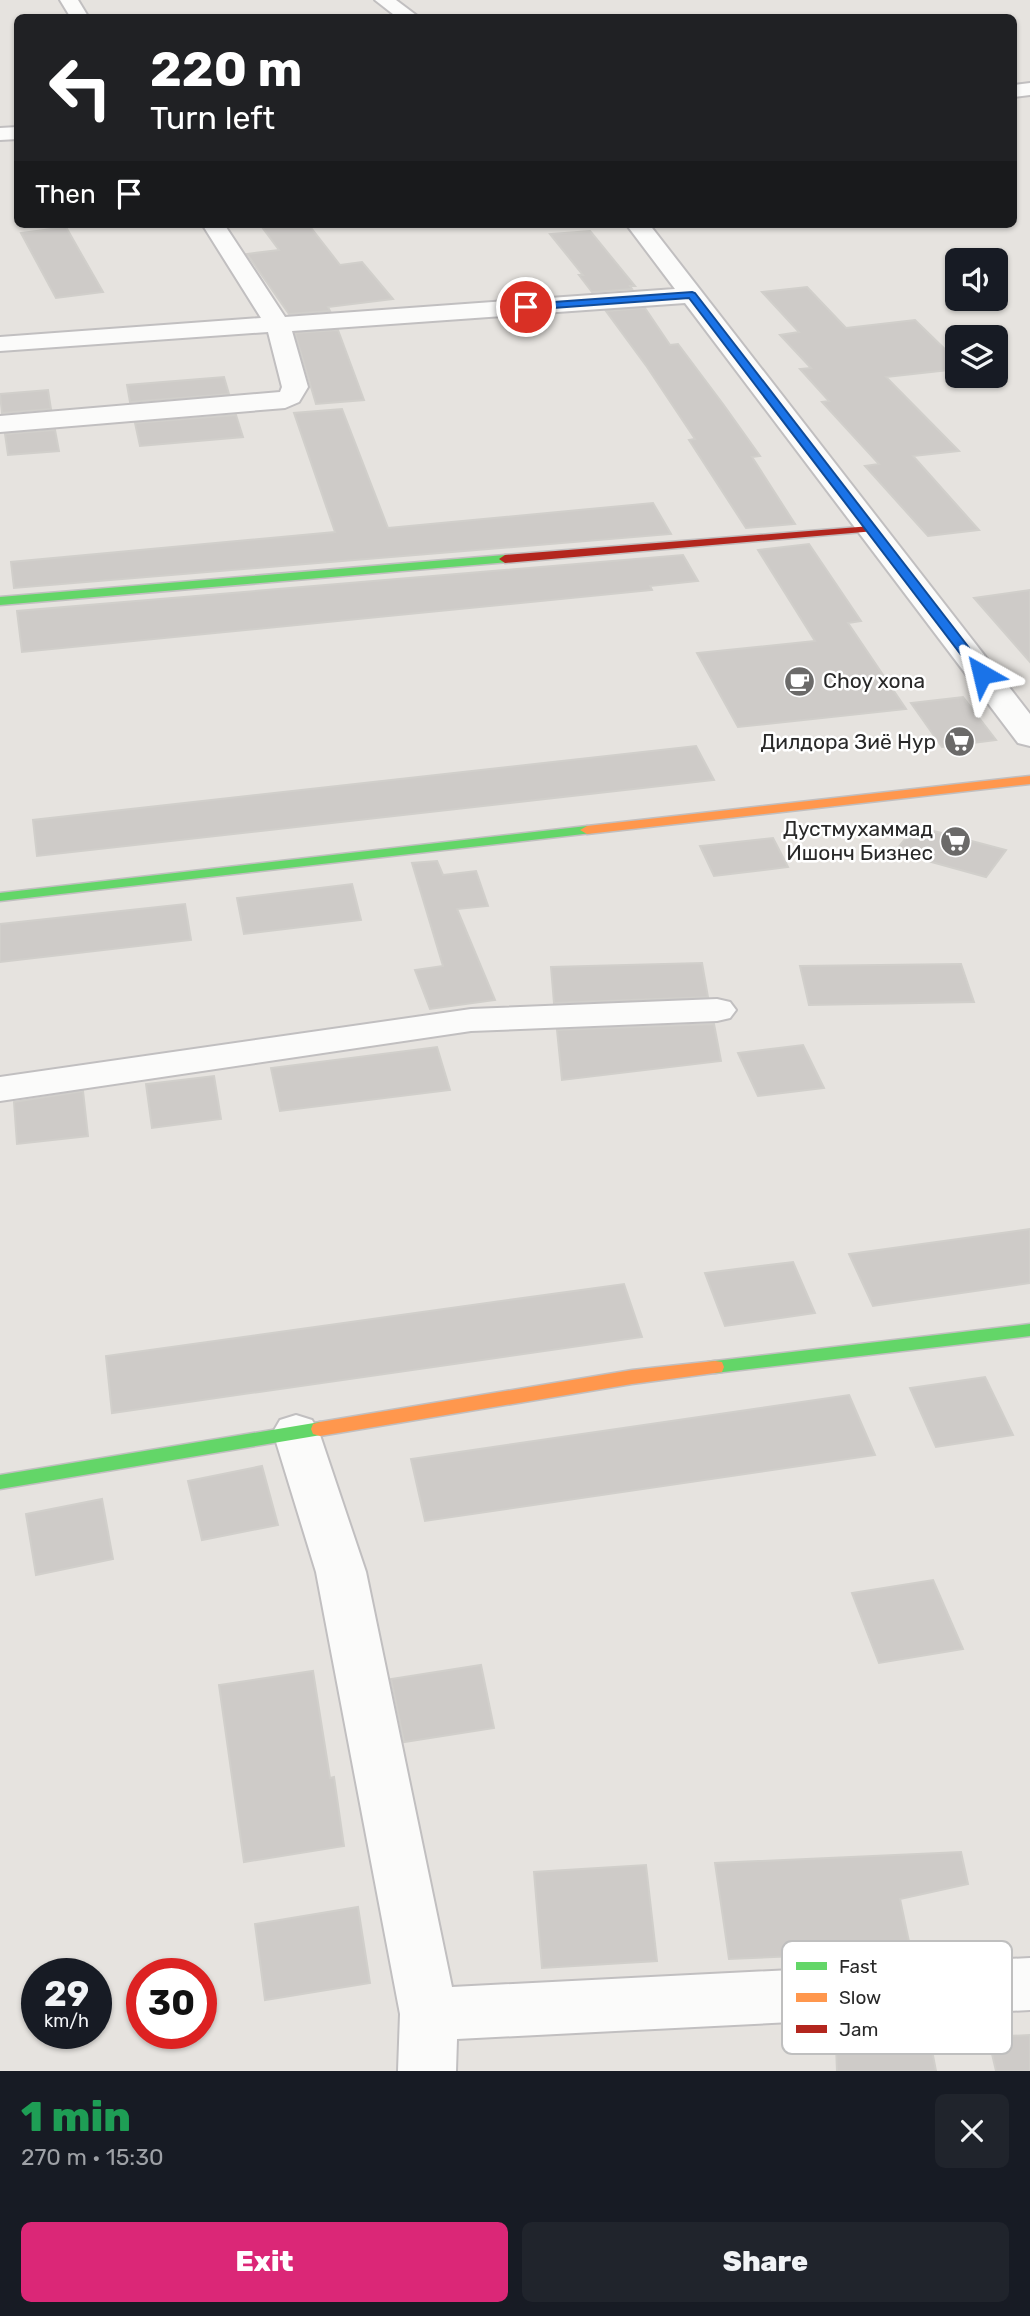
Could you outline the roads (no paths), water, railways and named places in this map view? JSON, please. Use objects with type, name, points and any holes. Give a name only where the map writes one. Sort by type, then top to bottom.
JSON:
[{"type":"street","points":[[384,0],[405,14]]},
{"type":"street","points":[[0,424],[276,402],[290,397],[295,387],[278,324],[216,228]]},
{"type":"street","points":[[640,228],[1030,736]]},
{"type":"street","points":[[0,344],[692,295]]},
{"type":"street","points":[[0,601],[871,529]]},
{"type":"street","points":[[0,897],[1030,780]]},
{"type":"street","points":[[0,1089],[471,1020],[717,1010]]},
{"type":"street","points":[[0,1482],[632,1377],[1030,1329]]},
{"type":"street","points":[[296,1432],[341,1572],[429,2014],[427,2071]]},
{"type":"street","points":[[1012,1985],[1030,1984]]},
{"type":"street","points":[[429,2014],[782,1996]]},
{"type":"place","name":"Choy xona","points":[[800,681]]},
{"type":"place","name":"Дилдора Зиё Нур","points":[[959,742]]},
{"type":"place","name":"Дустмухаммад Ишонч Бизнес","points":[[956,841]]}]
